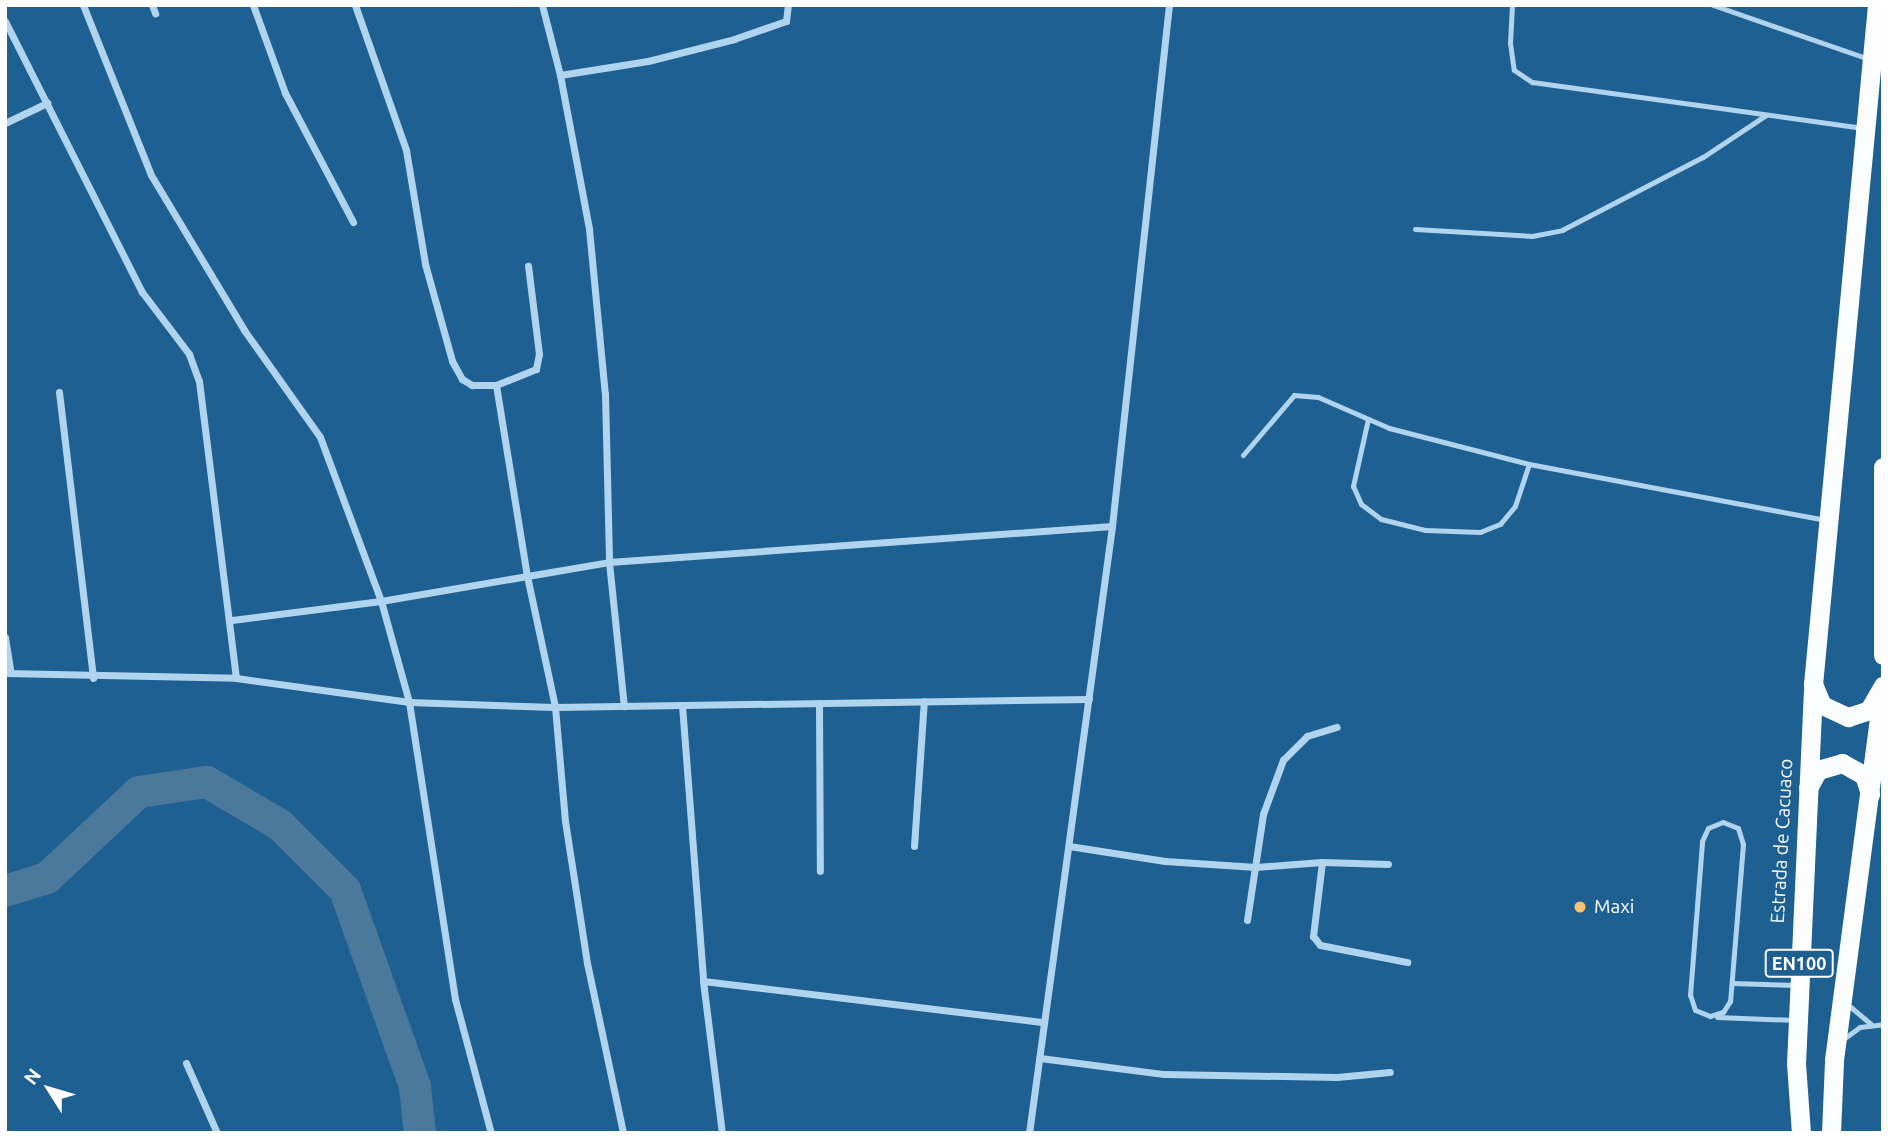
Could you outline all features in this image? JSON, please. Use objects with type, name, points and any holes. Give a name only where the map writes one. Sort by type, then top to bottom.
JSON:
[{"type":"highway","name":"EN100","points":[[1814,678],[1831,521],[1877,5]]},
{"type":"highway","points":[[1883,467],[1883,656]]},
{"type":"highway","points":[[1814,678],[1822,705],[1848,717],[1873,706],[1883,687]]},
{"type":"highway","name":"Estrada de Cacuaco","points":[[1801,1133],[1798,985],[1814,678]]},
{"type":"highway","name":"EN100","points":[[1831,1133],[1835,1050],[1842,992],[1875,798],[1883,687]]},
{"type":"highway","points":[[1807,792],[1815,774],[1837,762],[1861,771],[1875,798]]},
{"type":"street","points":[[83,5],[151,175],[244,330],[320,437],[381,601],[409,702],[455,999],[491,1133]]},
{"type":"street","points":[[253,5],[285,93],[353,222]]},
{"type":"street","points":[[355,5],[406,150],[425,264],[452,361],[462,379],[472,385],[496,385],[536,369],[539,354],[528,266]]},
{"type":"street","points":[[541,5],[560,75],[591,243],[604,394],[609,562],[624,706]]},
{"type":"street","points":[[560,75],[648,61],[734,39],[786,20],[788,5]]},
{"type":"street","points":[[1029,1133],[1112,526],[1169,5]]},
{"type":"street","points":[[5,21],[142,292],[189,354],[198,381],[232,620],[236,678]]},
{"type":"street","points":[[5,123],[47,103]]},
{"type":"street","points":[[496,385],[527,576],[555,707],[565,821],[587,963],[623,1133]]},
{"type":"street","points":[[59,392],[93,678]]},
{"type":"street","points":[[232,620],[381,601],[609,562],[1112,526]]},
{"type":"street","points":[[5,638],[8,673],[93,678],[236,678],[409,702],[555,707],[1089,699]]},
{"type":"street","points":[[914,846],[924,701]]},
{"type":"street","points":[[819,703],[820,871]]},
{"type":"street","points":[[682,705],[703,981],[722,1133]]},
{"type":"street","points":[[1247,920],[1263,814],[1283,760],[1307,736],[1337,727]]},
{"type":"street","points":[[1069,846],[1166,861],[1256,867],[1322,862],[1388,864]]},
{"type":"street","points":[[1322,862],[1313,936],[1320,945],[1407,962]]},
{"type":"street","points":[[703,981],[1044,1022]]},
{"type":"street","points":[[1040,1058],[1164,1074],[1337,1077],[1390,1072]]},
{"type":"street","points":[[186,1063],[216,1133]]},
{"type":"lane","points":[[1512,5],[1510,43],[1514,70],[1532,82],[1866,129]]},
{"type":"lane","points":[[1713,5],[1870,60]]},
{"type":"lane","points":[[1415,229],[1532,236],[1562,230],[1703,157],[1766,114]]},
{"type":"lane","points":[[1243,455],[1294,395],[1318,397],[1368,419],[1530,464],[1726,505],[1831,521]]},
{"type":"lane","points":[[1368,419],[1353,486],[1361,504],[1381,519],[1425,530],[1480,532],[1500,524],[1515,506],[1530,464]]},
{"type":"lane","points":[[1710,1016],[1727,1007],[1732,983],[1743,840],[1735,826],[1723,822],[1710,826],[1702,841],[1690,995],[1695,1010],[1710,1016],[1797,1020]]},
{"type":"lane","points":[[1732,983],[1798,985]]},
{"type":"lane","points":[[1842,992],[1853,1012],[1871,1024]]},
{"type":"lane","points":[[1835,1050],[1850,1033],[1871,1024],[1883,1024]]},
{"type":"waterway","points":[[5,891],[47,878],[139,792],[207,782],[280,825],[345,890],[415,1087],[420,1133]]},
{"type":"place","name":"Maxi","points":[[1580,907]]}]
